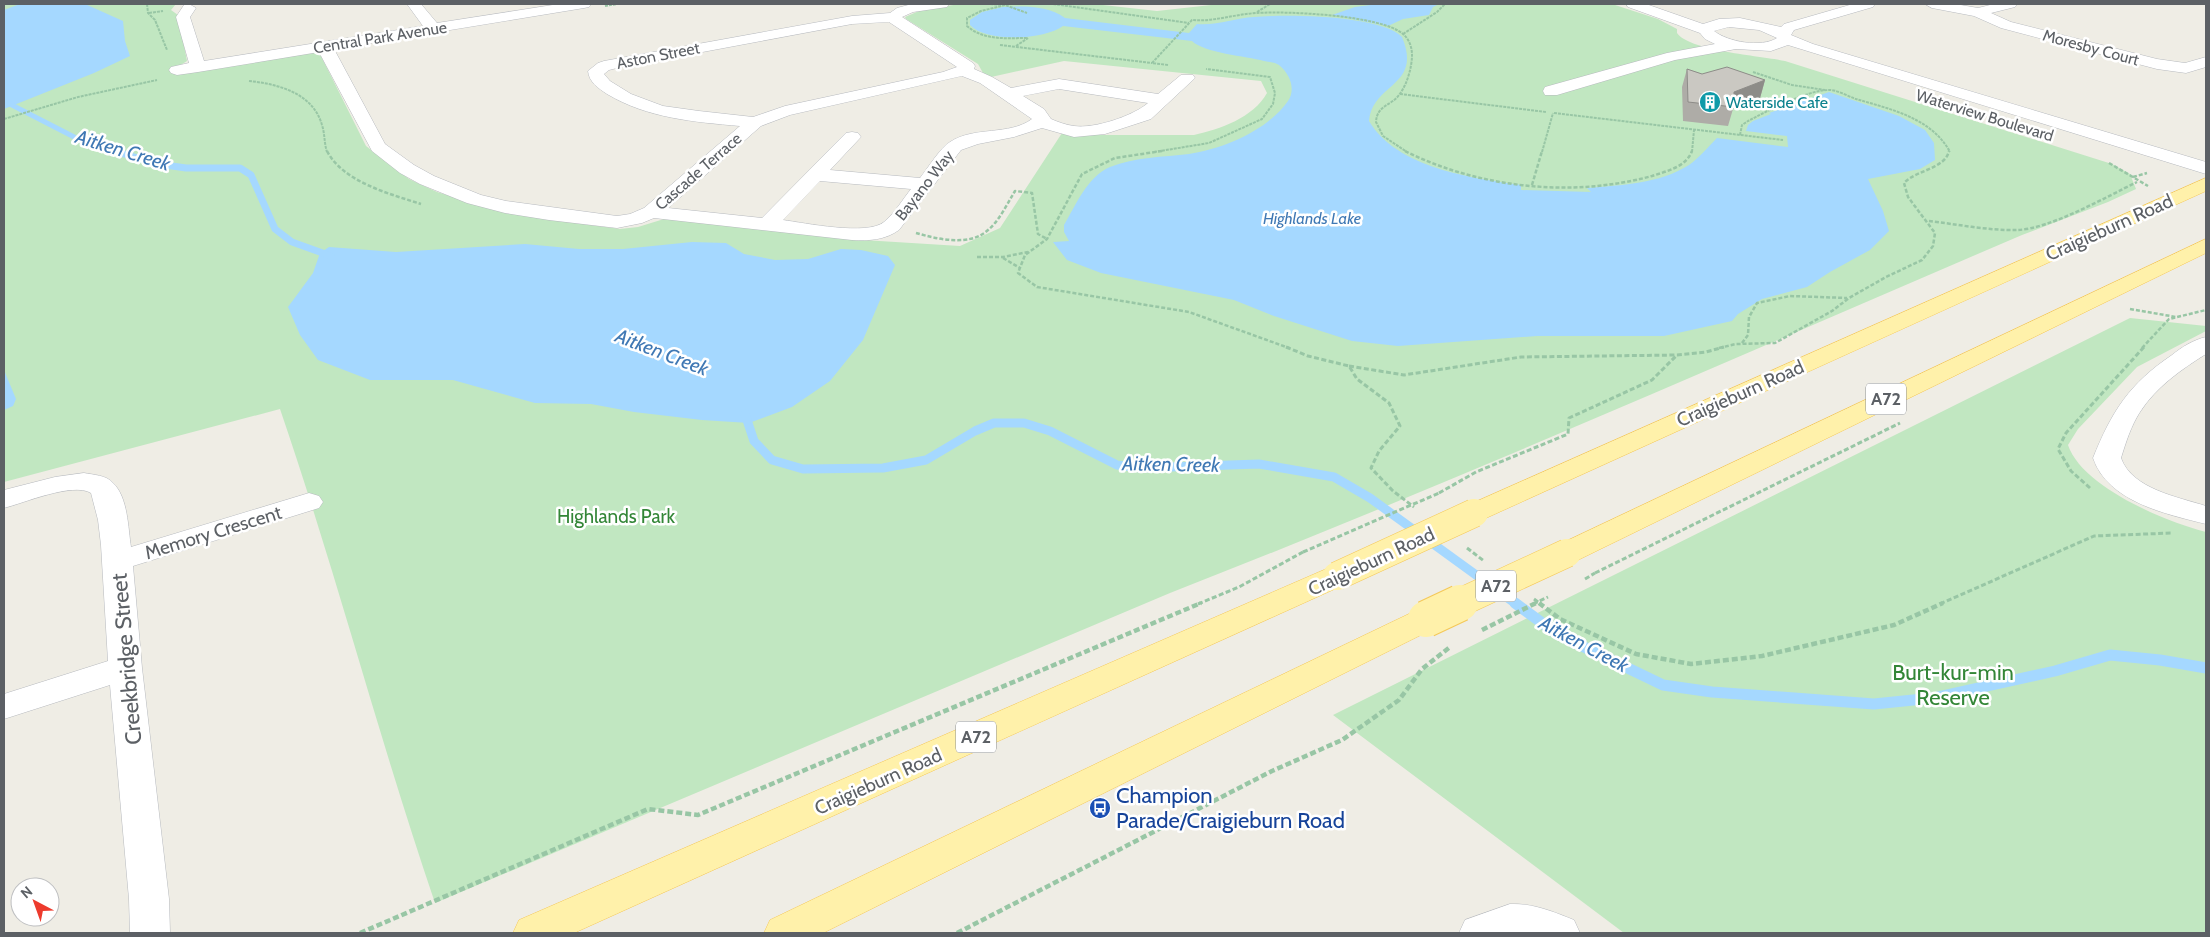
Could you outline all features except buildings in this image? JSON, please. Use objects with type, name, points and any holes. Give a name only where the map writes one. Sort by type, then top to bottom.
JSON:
[{"type":"main road","name":"Craigieburn Road","points":[[534,933],[1337,576],[2206,181]]},
{"type":"main road","name":"A72","points":[[784,933],[1426,619],[2206,245]]},
{"type":"street","points":[[414,4],[433,28]]},
{"type":"street","name":"Central Park Avenue","points":[[177,70],[584,4]]},
{"type":"street","points":[[942,4],[905,11],[894,16],[895,20],[964,64],[966,69],[963,72],[986,80],[1038,113],[1041,117],[1040,122],[1065,131],[1091,132],[1145,116],[1194,73]]},
{"type":"street","points":[[1632,4],[1735,45]]},
{"type":"street","points":[[1659,4],[1728,22],[1755,25],[1789,17],[1830,15]]},
{"type":"street","points":[[1551,91],[1673,56],[1735,45],[1763,47],[1781,44],[1789,27],[1868,4]]},
{"type":"street","points":[[1932,4],[1978,12],[2010,4]]},
{"type":"street","points":[[189,8],[183,17],[198,67]]},
{"type":"street","name":"Moresby Court","points":[[1978,12],[2006,25],[2157,64],[2186,68],[2206,62]]},
{"type":"street","name":"Aston Street","points":[[755,122],[679,113],[642,104],[627,98],[602,83],[597,77],[596,71],[604,66],[617,63],[833,23],[894,16]]},
{"type":"street","points":[[1673,56],[1709,34],[1712,25],[1728,22]]},
{"type":"street","name":"Waterview Boulevard","points":[[1755,25],[1831,54],[2206,181]]},
{"type":"street","name":"Cascade Terrace","points":[[324,46],[378,147],[407,169],[426,180],[490,203],[549,214],[617,222],[635,219],[651,212],[755,122],[778,113],[963,72]]},
{"type":"street","name":"Waterview Boulevard","points":[[1763,47],[2206,181]]},
{"type":"street","points":[[1008,94],[1058,84],[1162,100]]},
{"type":"street","name":"Bayano Way","points":[[651,212],[867,235],[881,232],[892,226],[952,149],[958,144],[1032,126],[1040,122]]},
{"type":"street","points":[[767,225],[852,137]]},
{"type":"street","points":[[816,175],[924,184]]},
{"type":"street","points":[[2206,344],[2173,363],[2141,394],[2126,412],[2107,458],[2108,466],[2113,474],[2122,482],[2165,502],[2206,515]]},
{"type":"street","name":"Creekbridge Street","points":[[4,499],[68,483],[93,483],[102,488],[108,499],[117,561],[125,668],[151,926],[150,933]]},
{"type":"street","name":"Memory Crescent","points":[[117,561],[309,502]]},
{"type":"street","points":[[4,707],[125,668]]},
{"type":"street","points":[[1479,933],[1506,921],[1525,922],[1547,927],[1560,933]]},
{"type":"path","points":[[993,4],[1026,13]]},
{"type":"path","points":[[1053,4],[1190,23]]},
{"type":"path","points":[[1257,13],[1270,4]]},
{"type":"path","points":[[1403,34],[1437,12],[1445,4]]},
{"type":"path","points":[[1531,4],[1548,6],[1575,4]]},
{"type":"path","points":[[1005,6],[982,11],[967,18],[966,22],[970,29],[981,34],[997,37],[1028,38],[1016,46]]},
{"type":"path","points":[[1152,63],[1192,20],[1202,21],[1257,13],[1314,13],[1387,27],[1403,34],[1412,52],[1412,62],[1400,94],[1396,99],[1380,108],[1376,117],[1377,126],[1391,143],[1419,158],[1455,171],[1480,177],[1532,184],[1600,185],[1655,175],[1681,165],[1688,158],[1693,148],[1694,130]]},
{"type":"path","points":[[1000,45],[1172,65]]},
{"type":"path","points":[[1349,366],[1404,375],[1522,357],[1676,355],[1706,352],[1742,344],[1775,343],[1832,312],[1849,298],[1886,277],[1922,260],[1933,246],[1936,233],[1929,221],[1909,198],[1904,183],[1907,178],[1938,164],[1950,152],[1938,135],[1913,120],[1828,90],[1792,85],[1754,72]]},
{"type":"path","points":[[892,226],[948,240],[976,237],[988,232],[1016,191],[1032,192],[1038,234],[1047,239],[1082,174],[1116,158],[1209,143],[1262,119],[1273,104],[1275,93],[1270,77],[1194,73]]},
{"type":"path","points":[[4,119],[78,97],[130,85]]},
{"type":"path","points":[[1740,135],[1744,123],[1765,111],[1828,90]]},
{"type":"path","points":[[1400,94],[1784,140]]},
{"type":"path","points":[[1532,184],[1552,113]]},
{"type":"path","points":[[1929,221],[2016,230],[2037,227],[2097,202],[2137,182],[2133,177]]},
{"type":"path","points":[[977,257],[1003,257],[1029,252]]},
{"type":"path","points":[[1003,257],[1020,268]]},
{"type":"path","points":[[1742,344],[1748,335],[1749,318],[1756,303],[1769,297],[1849,298]]},
{"type":"path","points":[[2122,308],[2176,317]]},
{"type":"path","points":[[360,933],[648,810],[698,815],[1239,587],[1303,552],[1439,493],[1476,472],[1568,434],[1569,418],[1652,380],[1676,355]]},
{"type":"path","points":[[1578,582],[1906,420]]},
{"type":"path","points":[[1481,630],[1551,595]]},
{"type":"path","points":[[957,933],[1272,771],[1342,740],[1399,700],[1422,669],[1454,644]]},
{"type":"green space","name":"Highlands Park","points":[[4,4],[176,4],[171,10],[178,15],[187,61],[179,66],[319,52],[366,146],[409,179],[437,192],[487,207],[539,218],[620,229],[638,227],[664,219],[863,240],[960,246],[1000,228],[1062,133],[1077,135],[1194,135],[1225,126],[1245,116],[1261,102],[1267,93],[1261,81],[1064,61],[991,77],[983,73],[978,64],[905,17],[919,11],[959,4],[1094,4],[1157,11],[1220,4],[1612,4],[1658,19],[1677,29],[1677,33],[1684,39],[1696,44],[1727,52],[1785,61],[2112,164],[2130,174],[2136,189],[2108,202],[2022,235],[1384,507],[1170,593],[435,903],[280,409],[4,482]]},
{"type":"green space","name":"Burt-kur-min Reserve","points":[[2130,318],[2206,326],[2206,331],[2137,367],[2078,429],[2068,445],[2076,460],[2090,475],[2127,501],[2170,520],[2206,532],[2206,933],[1624,933],[1333,715]]},
{"type":"water","points":[[20,4],[85,4],[123,21],[125,41],[130,56],[94,73],[4,109],[4,10]]},
{"type":"water","points":[[1379,4],[1439,4],[1433,7],[1429,15],[1403,19],[1388,26],[1332,15],[1355,7]]},
{"type":"water","name":"Highlands Lake","points":[[1003,7],[1035,7],[1051,11],[1065,18],[1189,33],[1197,24],[1211,24],[1254,17],[1287,16],[1354,20],[1391,30],[1402,37],[1407,53],[1406,66],[1402,76],[1378,99],[1372,109],[1369,121],[1382,137],[1398,150],[1416,160],[1458,174],[1521,185],[1521,190],[1591,192],[1587,188],[1653,180],[1689,165],[1717,138],[1788,147],[1787,136],[1746,131],[1748,125],[1771,114],[1769,113],[1829,92],[1899,116],[1925,130],[1934,143],[1935,160],[1920,169],[1868,179],[1883,211],[1889,231],[1870,250],[1807,287],[1762,299],[1738,314],[1732,321],[1664,336],[1537,336],[1398,346],[1352,341],[1274,316],[1234,300],[1101,273],[1067,260],[1053,242],[1069,241],[1064,232],[1064,225],[1089,184],[1095,177],[1110,167],[1139,159],[1189,154],[1216,148],[1244,136],[1269,121],[1288,101],[1292,92],[1289,77],[1279,65],[1226,54],[1198,45],[1192,41],[1063,26],[1054,31],[1030,37],[1002,37],[978,31],[970,25],[970,20],[982,12]]},
{"type":"water","points":[[692,242],[726,243],[744,254],[775,260],[808,259],[841,249],[861,250],[888,256],[895,265],[863,340],[830,381],[792,407],[749,423],[634,412],[591,404],[535,403],[453,380],[370,380],[318,360],[300,335],[288,307],[313,273],[320,253],[329,247],[396,252],[525,244],[579,249],[623,249]]},
{"type":"water","points":[[4,370],[16,399],[13,406],[4,410]]},
{"type":"waterway","name":"Aitken Creek","points":[[4,101],[80,140],[118,152]]},
{"type":"waterway","name":"Aitken Creek","points":[[114,151],[158,164],[186,168],[240,168],[251,175],[275,229],[292,242],[331,256]]},
{"type":"waterway","name":"Aitken Creek","points":[[745,414],[754,441],[772,460],[803,469],[883,468],[926,460],[975,431],[994,423],[1024,423],[1050,431],[1117,465],[1141,468],[1259,464],[1334,477],[1370,498],[1516,604]]},
{"type":"waterway","name":"Aitken Creek","points":[[1515,603],[1557,634],[1663,685],[1712,692],[1874,704],[1933,698],[2055,671],[2110,655],[2160,660],[2206,668]]},
{"type":"place","name":"Waterside Cafe","points":[[1710,102]]},
{"type":"place","name":"Champion Parade/Craigieburn Road","points":[[1100,808]]}]
